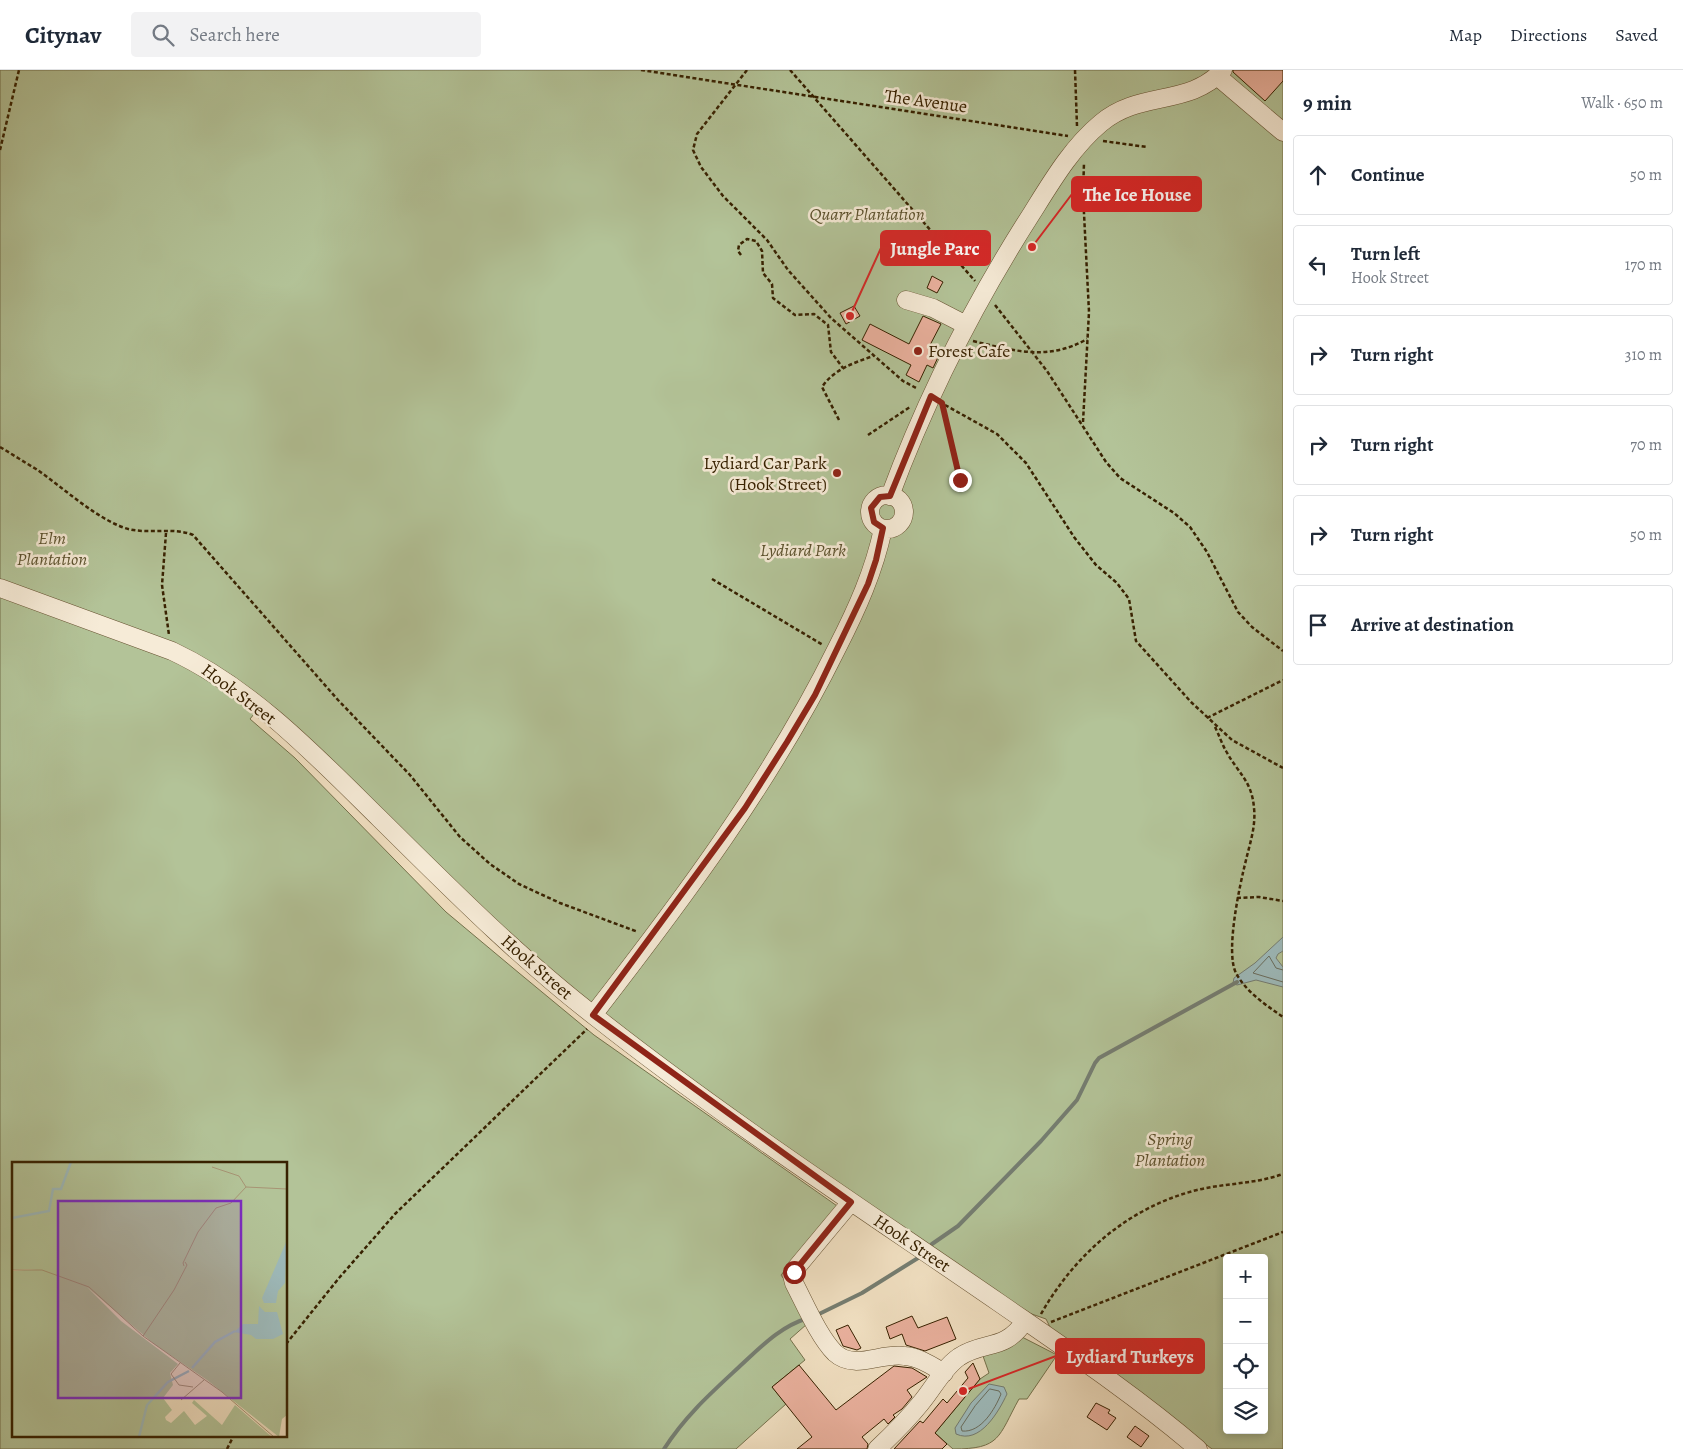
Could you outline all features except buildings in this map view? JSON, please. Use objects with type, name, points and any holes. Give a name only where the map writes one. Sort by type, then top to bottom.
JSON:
[{"type":"street","points":[[890,496],[931,396],[984,291],[1081,138],[1103,121],[1130,105],[1187,93],[1208,84],[1220,73],[1283,132]]},
{"type":"street","points":[[906,300],[933,308],[963,331]]},
{"type":"street","points":[[890,496],[901,502],[904,516],[895,527],[883,528],[874,522],[871,508],[880,497],[890,496]]},
{"type":"street","points":[[595,1017],[745,808],[815,695],[868,584],[876,560],[883,528]]},
{"type":"street","name":"Hook Street","points":[[0,588],[172,651],[198,663],[237,689],[345,785],[499,934],[595,1017],[851,1202],[1130,1394],[1198,1449]]},
{"type":"street","points":[[851,1202],[792,1276],[812,1317],[830,1346],[846,1360],[855,1362],[881,1356],[907,1356],[944,1372]]},
{"type":"street","points":[[877,1449],[920,1405],[944,1372],[961,1356],[1006,1341],[1033,1326]]},
{"type":"path","points":[[0,150],[19,70]]},
{"type":"path","name":"The Avenue","points":[[641,70],[1146,147]]},
{"type":"path","points":[[747,70],[697,134],[694,143],[696,157],[723,196],[767,240],[806,292],[830,318],[903,381],[931,396]]},
{"type":"path","points":[[790,70],[984,291],[1033,352],[1083,424],[1106,462],[1120,478],[1174,513],[1190,527],[1207,552],[1238,612],[1252,627],[1283,652]]},
{"type":"path","points":[[1075,70],[1081,138],[1089,312],[1083,424]]},
{"type":"path","points":[[741,255],[738,250],[743,241],[750,239],[756,241],[762,251],[763,273],[772,284],[773,298],[794,315],[814,314],[828,324],[831,352],[843,368]]},
{"type":"path","points":[[963,331],[996,346],[1033,352],[1058,352],[1088,340]]},
{"type":"path","points":[[839,420],[822,387],[831,376],[843,368],[873,356]]},
{"type":"path","points":[[868,435],[931,396]]},
{"type":"path","points":[[960,480],[942,403],[997,434],[1026,463],[1074,537],[1096,565],[1118,583],[1128,599],[1136,641],[1214,726],[1232,740],[1283,768]]},
{"type":"path","points":[[0,447],[74,498],[121,527],[141,532],[186,532],[193,535],[338,700],[410,775],[460,837],[490,864],[519,884],[560,903],[625,929],[653,936]]},
{"type":"path","points":[[166,533],[162,585],[166,618]]},
{"type":"path","points":[[712,579],[835,652]]},
{"type":"path","points":[[1207,718],[1283,680]]},
{"type":"path","points":[[1214,726],[1226,752],[1242,772],[1251,789],[1254,808],[1255,824],[1237,898],[1233,944],[1236,973],[1251,992],[1283,1017]]},
{"type":"path","points":[[1237,898],[1253,897],[1283,901]]},
{"type":"path","points":[[288,1342],[326,1294],[396,1214],[595,1017]]},
{"type":"path","points":[[1033,1326],[1057,1286],[1087,1251],[1115,1229],[1146,1210],[1167,1199],[1198,1190],[1260,1181],[1283,1174]]},
{"type":"path","points":[[1033,1326],[1051,1322],[1283,1232]]},
{"type":"path","points":[[227,1449],[234,1436]]},
{"type":"green space","name":"Lydiard Park","points":[[0,70],[1283,70],[1283,1449],[1212,1449],[1133,1389],[1053,1333],[1046,1319],[1026,1312],[675,1071],[533,960],[264,701],[233,676],[205,661],[0,583]]},
{"type":"green space","points":[[0,591],[141,639],[228,687],[254,714],[250,719],[295,758],[446,912],[594,1035],[840,1208],[781,1275],[803,1307],[807,1324],[790,1339],[805,1360],[772,1387],[786,1404],[736,1449],[0,1449]]},
{"type":"green space","points":[[1022,1337],[1057,1355],[1027,1399],[1019,1399],[1002,1432],[996,1438],[981,1447],[953,1449],[935,1433],[980,1379],[989,1373],[983,1356]]},
{"type":"water","points":[[1283,937],[1283,951],[1276,958],[1283,967],[1283,987],[1256,980],[1237,985],[1233,983],[1234,978],[1255,963]]},
{"type":"water","points":[[989,1384],[1004,1387],[1007,1394],[994,1417],[981,1431],[973,1435],[956,1434],[955,1428],[971,1403]]},
{"type":"waterway","points":[[932,1244],[958,1226],[1041,1141],[1077,1100],[1099,1058],[1237,982]]},
{"type":"waterway","points":[[817,1315],[862,1293],[918,1258]]},
{"type":"waterway","points":[[664,1449],[699,1405],[755,1352],[779,1332],[808,1318]]},
{"type":"place","name":"The Ice House","points":[[1032,247]]},
{"type":"place","name":"Jungle Parc","points":[[850,316]]},
{"type":"place","name":"Forest Cafe","points":[[918,351]]},
{"type":"place","name":"Lydiard Car Park (Hook Street)","points":[[837,473]]},
{"type":"place","name":"Lydiard Turkeys","points":[[963,1391]]},
{"type":"route","points":[[794,1272],[851,1202],[593,1015],[653,936],[745,808],[815,695],[868,584],[876,560],[883,528],[877,526],[871,518],[871,508],[880,497],[890,496],[931,396],[942,403],[960,480]]},
{"type":"park label","name":"Quarr Plantation","points":[[867,214]]},
{"type":"park label","name":"Elm Plantation","points":[[52,548]]},
{"type":"park label","name":"Spring Plantation","points":[[1170,1149]]}]
